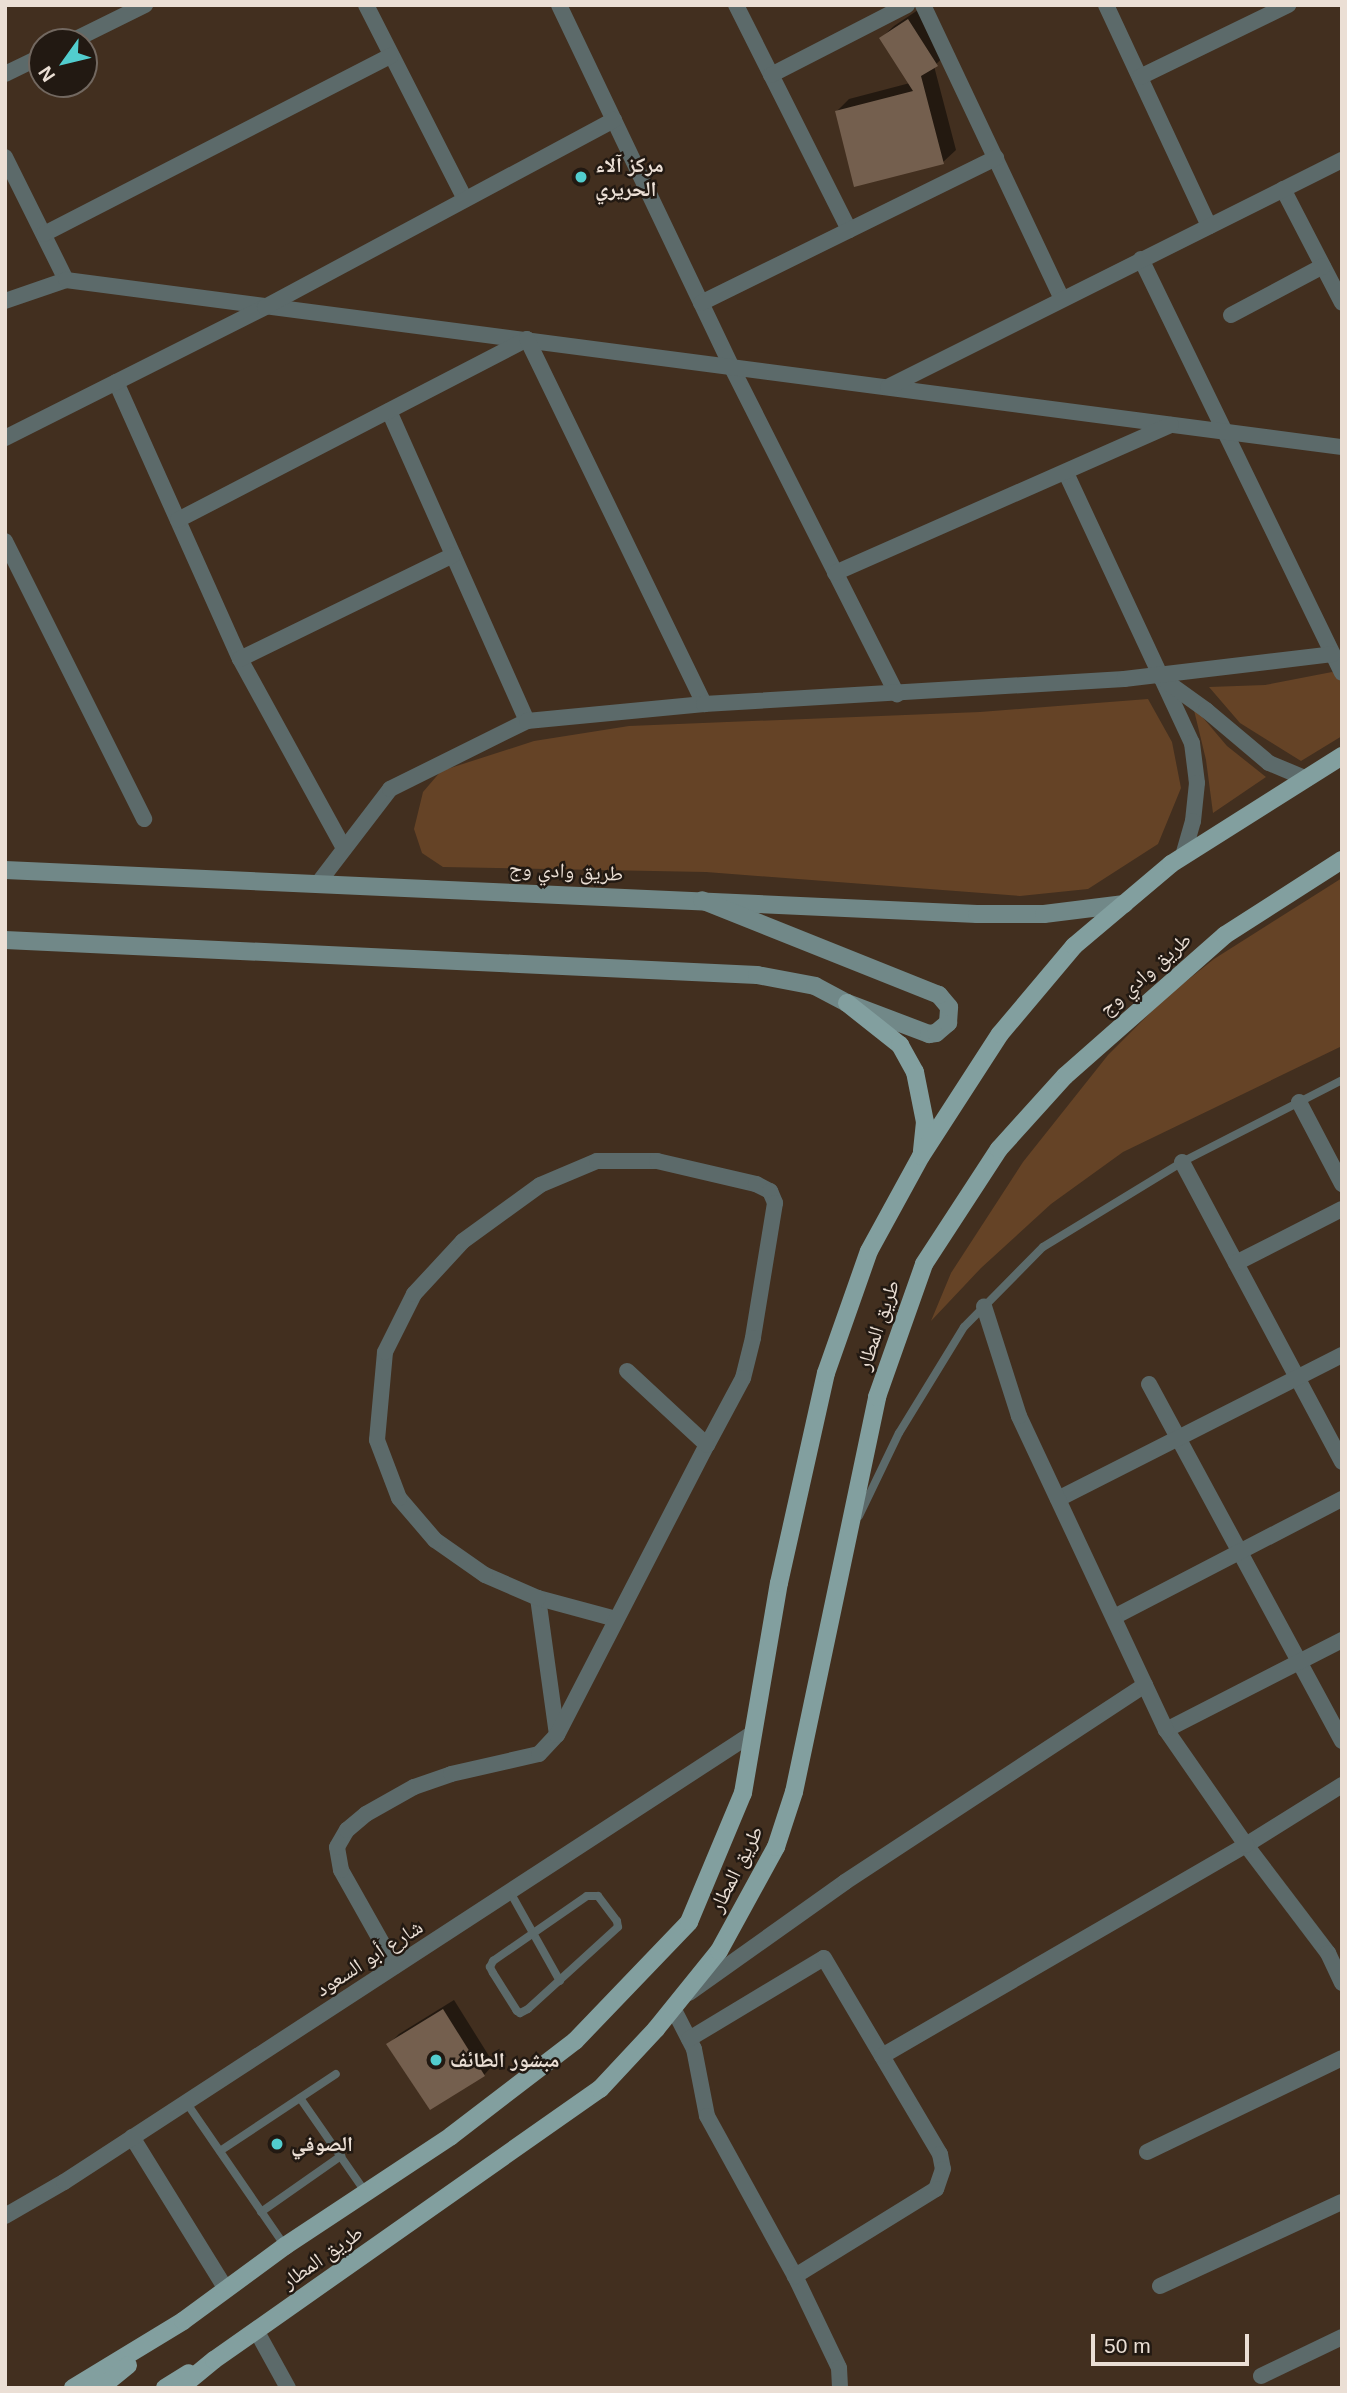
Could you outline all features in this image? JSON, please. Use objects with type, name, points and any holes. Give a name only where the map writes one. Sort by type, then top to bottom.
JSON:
[{"type":"main road","points":[[921,1156],[1000,1034],[1074,946],[1183,857],[1342,756]]},
{"type":"main road","name":"طريق وادي وج","points":[[999,1149],[1065,1076],[1225,935],[1342,860]]},
{"type":"main road","points":[[847,1003],[900,1045],[915,1072],[925,1122],[921,1156]]},
{"type":"main road","name":"طريق المطار","points":[[180,2388],[256,2330],[600,2089],[678,2003],[719,1951],[776,1847],[794,1792],[851,1531],[877,1397],[924,1264],[999,1149]]},
{"type":"main road","name":"طريق المطار","points":[[100,2388],[226,2289],[285,2246],[451,2136],[575,2041],[688,1922],[743,1793],[779,1583],[826,1373],[869,1251],[921,1156]]},
{"type":"main road","name":"طريق المطار","points":[[73,2388],[183,2321]]},
{"type":"main road","points":[[196,2388],[214,2360]]},
{"type":"main road","name":"طريق المطار","points":[[164,2388],[214,2360]]},
{"type":"street","points":[[98,28],[145,5]]},
{"type":"street","points":[[366,5],[465,200]]},
{"type":"street","points":[[559,5],[731,366],[897,694]]},
{"type":"street","points":[[736,5],[849,230]]},
{"type":"street","points":[[771,75],[907,5]]},
{"type":"street","points":[[923,5],[1062,299]]},
{"type":"street","points":[[1106,5],[1209,226]]},
{"type":"street","points":[[1140,77],[1288,5]]},
{"type":"street","points":[[44,234],[391,56]]},
{"type":"street","points":[[5,74],[28,63]]},
{"type":"street","points":[[5,438],[265,307],[614,120]]},
{"type":"street","points":[[5,157],[66,280]]},
{"type":"street","points":[[701,303],[996,158]]},
{"type":"street","points":[[888,387],[1342,160]]},
{"type":"street","points":[[1283,189],[1342,303]]},
{"type":"street","points":[[1141,259],[1342,673]]},
{"type":"street","points":[[1231,315],[1323,266]]},
{"type":"street","points":[[5,301],[66,280],[1342,447]]},
{"type":"street","points":[[178,520],[527,339]]},
{"type":"street","points":[[527,339],[705,704]]},
{"type":"street","points":[[116,382],[240,659],[344,848]]},
{"type":"street","points":[[389,411],[527,720]]},
{"type":"street","points":[[835,573],[1171,425]]},
{"type":"street","points":[[1066,473],[1192,743],[1196,770],[1194,821],[1183,857]]},
{"type":"street","points":[[5,541],[144,819]]},
{"type":"street","points":[[240,659],[453,555]]},
{"type":"street","points":[[5,580],[21,573]]},
{"type":"street","points":[[318,882],[390,789],[527,720],[705,704],[1159,676],[1333,654]]},
{"type":"street","points":[[1159,676],[1206,710],[1269,763],[1307,779]]},
{"type":"street","name":"طريق وادي وج","points":[[5,870],[990,914],[1044,914],[1124,904]]},
{"type":"street","points":[[5,940],[757,975],[815,986],[847,1003],[929,1034],[943,1029],[950,1015],[949,1007],[939,995],[702,900]]},
{"type":"street","points":[[1299,1102],[1342,1184]]},
{"type":"street","points":[[395,1966],[341,1870],[337,1847],[346,1830],[366,1814],[414,1787],[451,1774],[539,1754],[557,1735],[743,1378],[775,1203],[769,1191],[756,1184],[657,1161],[597,1161],[540,1185],[463,1241],[414,1294],[385,1352],[377,1440],[399,1498],[435,1540],[485,1575],[538,1598],[616,1619]]},
{"type":"street","points":[[1182,1162],[1342,1462]]},
{"type":"street","points":[[1236,1264],[1342,1209]]},
{"type":"street","points":[[984,1306],[1020,1416],[1166,1730],[1246,1845],[1328,1953],[1342,1983]]},
{"type":"street","points":[[1058,1499],[1342,1354]]},
{"type":"street","points":[[627,1371],[707,1446]]},
{"type":"street","points":[[1149,1384],[1342,1741]]},
{"type":"street","points":[[1114,1617],[1342,1499]]},
{"type":"street","points":[[538,1598],[557,1735]]},
{"type":"street","points":[[1166,1730],[1342,1640]]},
{"type":"street","points":[[840,2388],[839,2368],[794,2276],[707,2116],[694,2049],[678,2003],[845,1882],[1145,1685]]},
{"type":"street","name":"شارع أبو السعود","points":[[5,2216],[132,2137],[753,1733]]},
{"type":"street","points":[[882,2056],[1246,1845],[1342,1785]]},
{"type":"street","points":[[689,2039],[824,1958],[940,2154],[943,2169],[936,2189],[794,2276]]},
{"type":"street","points":[[1147,2152],[1342,2058]]},
{"type":"street","points":[[132,2137],[226,2289]]},
{"type":"street","points":[[1160,2286],[1342,2202]]},
{"type":"street","points":[[256,2330],[288,2388]]},
{"type":"street","points":[[1261,2376],[1342,2337]]},
{"type":"lane","points":[[851,1531],[899,1433],[964,1327],[1043,1247],[1182,1162],[1342,1080]]},
{"type":"lane","points":[[509,1892],[560,1980]]},
{"type":"lane","points":[[592,1895],[598,1896],[618,1921],[615,1932],[560,1980],[520,2013],[490,1967],[493,1961],[533,1933],[592,1895]]},
{"type":"lane","points":[[220,2151],[336,2074]]},
{"type":"lane","points":[[300,2098],[366,2193]]},
{"type":"lane","points":[[186,2102],[285,2246]]},
{"type":"lane","points":[[261,2212],[341,2156]]},
{"type":"shaded area","points":[[1332,672],[1342,676],[1342,736],[1301,761],[1240,723],[1209,687],[1265,685]]},
{"type":"shaded area","points":[[1148,699],[1172,742],[1181,788],[1158,844],[1088,889],[1020,896],[706,872],[443,867],[422,853],[414,829],[423,792],[441,771],[534,741],[629,726],[980,712]]},
{"type":"shaded area","points":[[1193,706],[1227,746],[1266,777],[1213,813],[1206,760]]},
{"type":"shaded area","points":[[1342,878],[1342,1046],[1123,1152],[1051,1204],[981,1268],[931,1321],[951,1273],[1023,1162],[1108,1055],[1165,998],[1214,959]]},
{"type":"building","points":[[908,19],[938,66],[921,76],[944,164],[854,187],[835,111],[913,91],[879,38]]},
{"type":"building","name":"مبشور الطائف","points":[[443,2009],[485,2076],[430,2110],[386,2044]]},
{"type":"place","name":"مركز آلاء الحريري","points":[[581,177]]},
{"type":"place","name":"مبشور الطائف","points":[[436,2060]]},
{"type":"place","name":"الصوفي","points":[[277,2144]]}]
